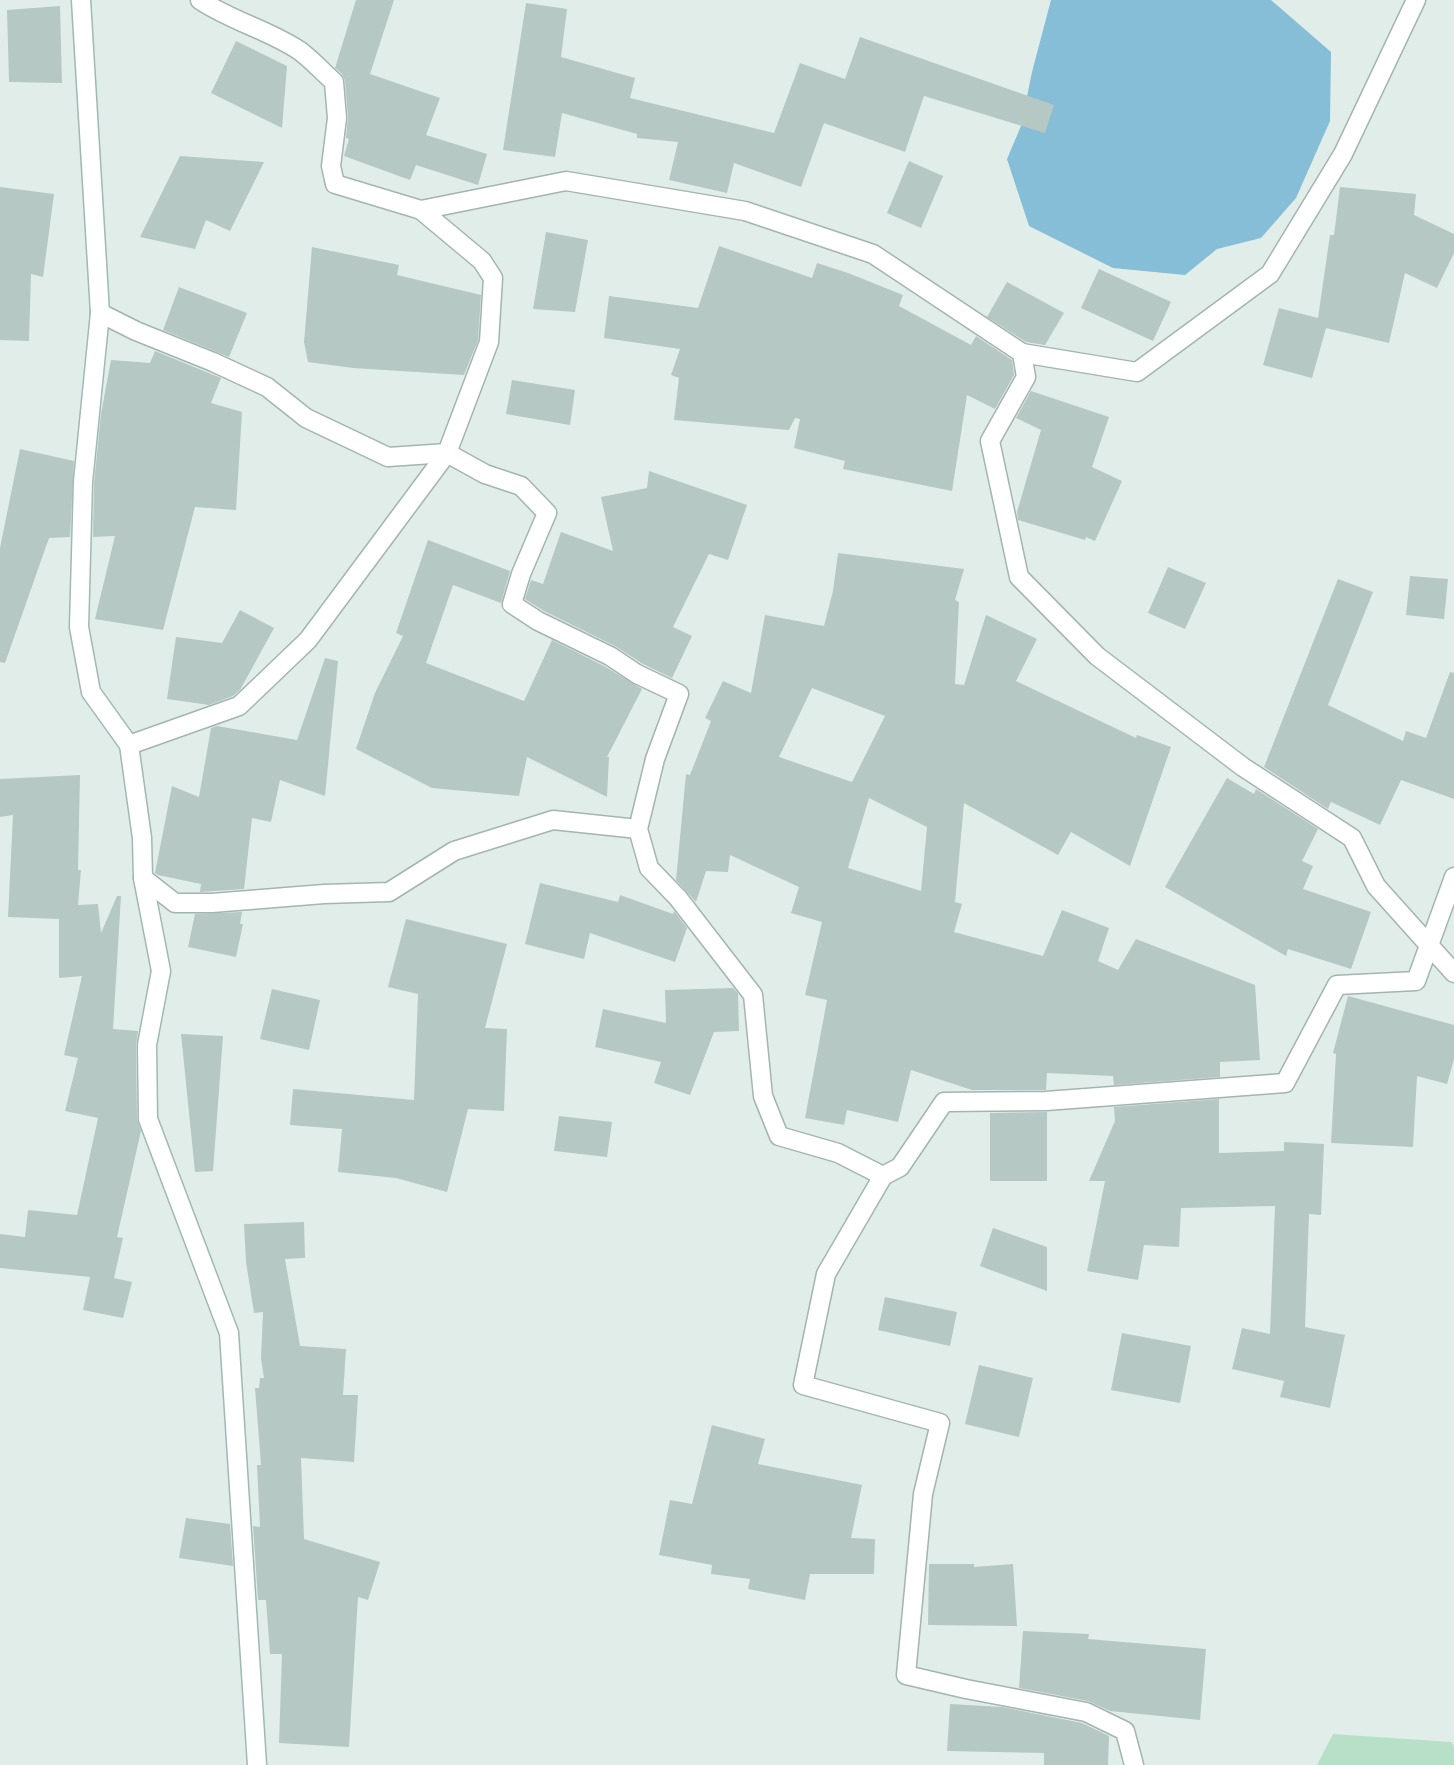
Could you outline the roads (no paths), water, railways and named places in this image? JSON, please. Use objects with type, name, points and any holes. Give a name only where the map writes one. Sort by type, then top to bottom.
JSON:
[{"type":"street","points":[[81,0],[100,313],[83,482],[79,627],[91,692],[129,745],[142,838],[142,878],[161,971],[147,1045],[148,1119],[229,1333],[257,1765]]},
{"type":"street","points":[[129,745],[239,706],[308,640],[447,453],[489,342],[493,278],[482,261],[421,210],[335,184],[332,166],[337,117],[334,82],[300,51],[260,29],[218,12],[200,0]]},
{"type":"street","points":[[421,210],[566,181],[745,211],[873,254],[1022,353],[1137,372],[1270,274],[1343,154],[1416,0]]},
{"type":"street","points":[[100,313],[136,331],[267,387],[306,418],[388,457],[447,453],[485,474],[521,486],[547,513],[521,574],[512,604],[538,621],[610,656],[637,674],[679,694],[655,759],[638,829],[649,868],[678,898],[753,994],[763,1096],[779,1136],[838,1153],[883,1176]]},
{"type":"street","points":[[1022,353],[1026,377],[990,441],[1019,578],[1097,656],[1243,767],[1352,838],[1376,886],[1454,973]]},
{"type":"street","points":[[142,878],[175,903],[212,903],[324,894],[389,892],[454,851],[553,820],[638,829]]},
{"type":"street","points":[[1134,1765],[1125,1731],[1086,1712],[906,1675],[923,1494],[940,1424],[803,1385],[826,1274],[883,1176],[900,1167],[944,1102],[1047,1101],[1285,1083],[1337,986],[1416,981],[1454,877]]},
{"type":"water","points":[[1051,0],[1271,0],[1331,52],[1330,121],[1296,198],[1261,238],[1217,249],[1185,275],[1113,268],[1029,226],[1007,159],[1021,126],[1032,72]]}]
